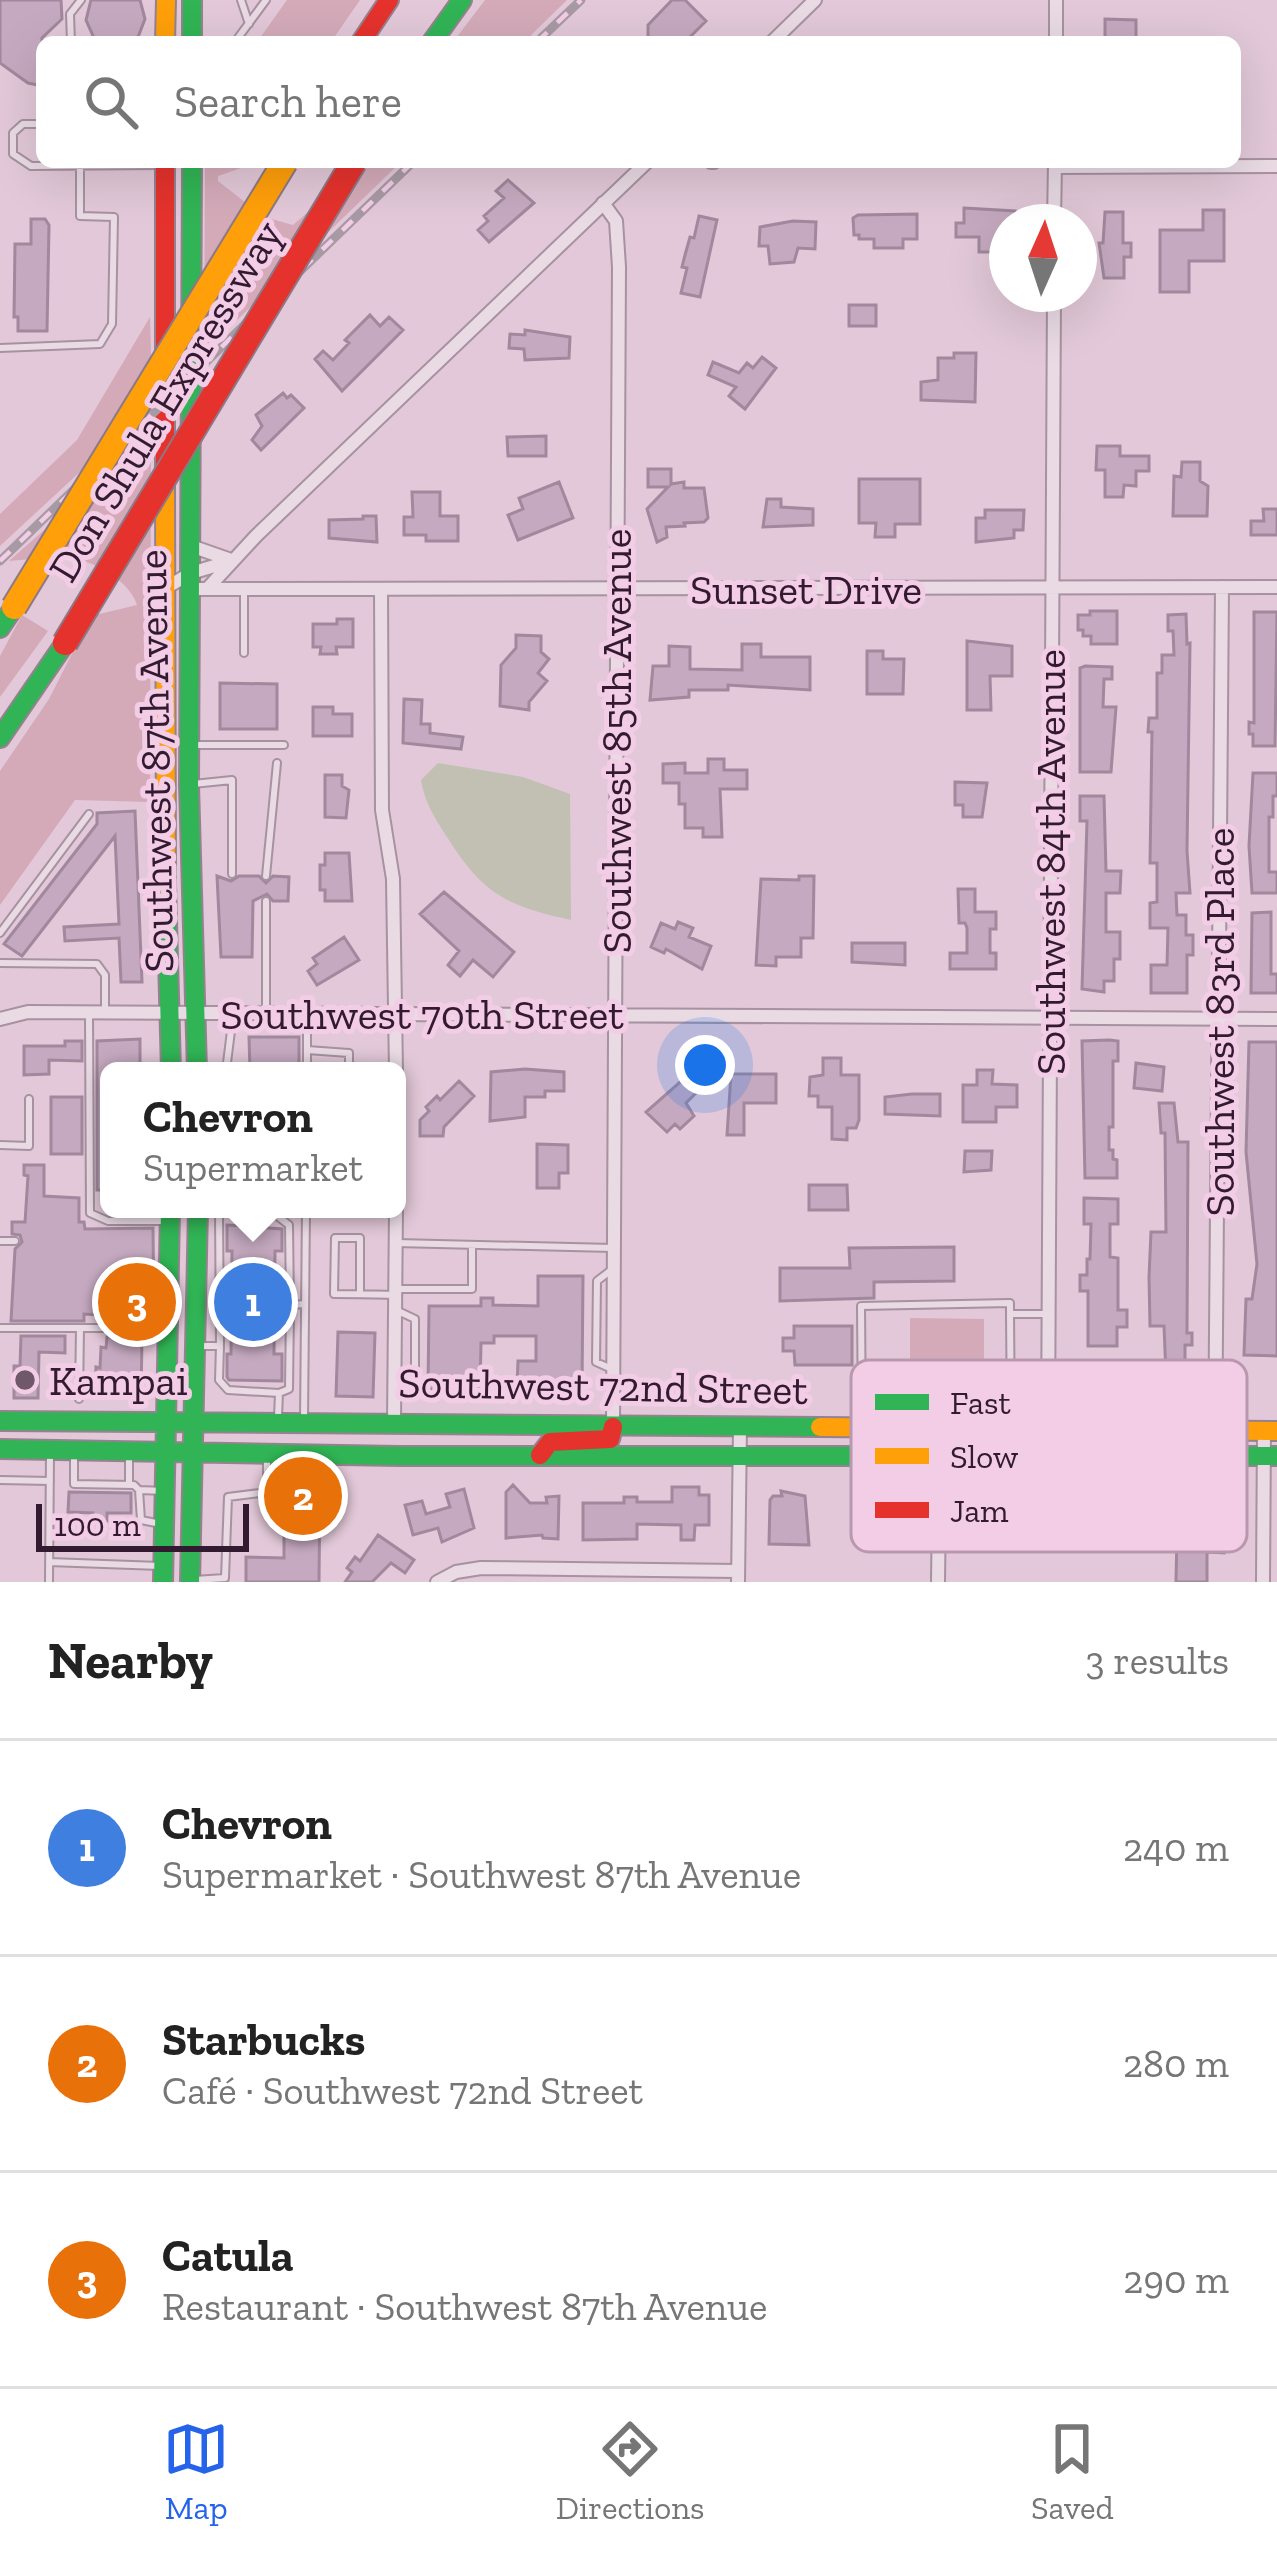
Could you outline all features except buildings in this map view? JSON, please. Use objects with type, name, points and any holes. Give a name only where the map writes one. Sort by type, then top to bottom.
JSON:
[{"type":"main road","points":[[165,36],[166,0]]},
{"type":"main road","points":[[192,36],[193,0]]},
{"type":"main road","points":[[365,36],[389,0]]},
{"type":"main road","points":[[436,36],[461,0]]},
{"type":"main road","name":"Southwest 87th Avenue","points":[[165,168],[164,812],[171,1062]]},
{"type":"main road","name":"Southwest 87th Avenue","points":[[192,168],[190,546],[196,584],[189,785],[197,1062]]},
{"type":"main road","name":"Don Shula Expressway","points":[[7,617],[281,168]]},
{"type":"main road","name":"Don Shula Expressway","points":[[0,738],[65,643],[350,168]]},
{"type":"main road","points":[[164,589],[196,584]]},
{"type":"main road","points":[[164,812],[189,785]]},
{"type":"main road","points":[[163,1574],[170,1218]]},
{"type":"main road","points":[[190,1581],[195,1420],[208,1346],[209,1268],[200,1218]]},
{"type":"main road","name":"Southwest 72nd Street","points":[[0,1420],[851,1429]]},
{"type":"main road","points":[[540,1455],[545,1444],[556,1441],[610,1439],[613,1427]]},
{"type":"main road","name":"Southwest 72nd Street","points":[[0,1449],[851,1455]]},
{"type":"street","points":[[778,36],[815,0]]},
{"type":"street","points":[[1056,36],[1057,0]]},
{"type":"street","points":[[1241,166],[1277,166]]},
{"type":"street","points":[[196,584],[232,561],[641,168]]},
{"type":"street","points":[[1054,168],[1054,204]]},
{"type":"street","name":"Southwest 85th Avenue","points":[[603,203],[616,221],[619,256],[613,1427]]},
{"type":"street","name":"Southwest 84th Avenue","points":[[1049,1360],[1054,312]]},
{"type":"street","points":[[190,546],[232,561]]},
{"type":"street","points":[[196,584],[232,561]]},
{"type":"street","points":[[232,561],[237,578],[249,588]]},
{"type":"street","name":"Sunset Drive","points":[[196,584],[381,589],[1277,587]]},
{"type":"street","name":"Southwest 83rd Place","points":[[1216,1360],[1222,587]]},
{"type":"street","points":[[381,589],[381,797],[393,879],[396,1062]]},
{"type":"street","name":"Southwest 70th Street","points":[[0,1019],[18,1012],[1277,1019]]},
{"type":"street","points":[[394,1422],[396,1218]]},
{"type":"street","points":[[437,1582],[456,1572],[481,1568],[738,1576],[740,1427]]},
{"type":"street","points":[[1263,1582],[1270,1444]]},
{"type":"street","points":[[938,1552],[938,1582]]},
{"type":"lane","points":[[70,36],[71,11],[81,0]]},
{"type":"lane","points":[[241,0],[249,24]]},
{"type":"lane","points":[[240,36],[266,0]]},
{"type":"lane","points":[[36,124],[22,124],[13,133],[13,154],[36,166]]},
{"type":"lane","points":[[0,147],[13,146]]},
{"type":"lane","points":[[0,348],[100,344],[112,324],[114,217],[80,216],[80,168]]},
{"type":"lane","points":[[244,652],[249,588]]},
{"type":"lane","points":[[190,745],[284,745]]},
{"type":"lane","points":[[266,876],[278,763]]},
{"type":"lane","points":[[189,785],[232,780],[232,874]]},
{"type":"lane","points":[[0,932],[88,814]]},
{"type":"lane","points":[[266,901],[266,1014]]},
{"type":"lane","points":[[0,963],[100,965],[105,975],[105,1013]]},
{"type":"lane","points":[[89,1013],[91,1213],[100,1217]]},
{"type":"lane","points":[[227,1062],[233,1014]]},
{"type":"lane","points":[[307,1015],[307,1062]]},
{"type":"lane","points":[[307,1050],[349,1053],[349,1062]]},
{"type":"lane","points":[[0,1145],[28,1146],[29,1099]]},
{"type":"lane","points":[[102,1218],[139,1218]]},
{"type":"lane","points":[[209,1268],[218,1218]]},
{"type":"lane","points":[[208,1346],[221,1385],[228,1390],[279,1393],[289,1389],[289,1226],[280,1218]]},
{"type":"lane","points":[[304,1421],[306,1218]]},
{"type":"lane","points":[[360,1294],[360,1238],[335,1238],[334,1294],[396,1298],[472,1288],[472,1246]]},
{"type":"lane","points":[[0,1240],[15,1241]]},
{"type":"lane","points":[[396,1243],[613,1248]]},
{"type":"lane","points":[[394,1388],[415,1372],[415,1319],[396,1298]]},
{"type":"lane","points":[[861,1360],[861,1306],[1010,1303],[1010,1360]]},
{"type":"lane","points":[[290,1305],[305,1304]]},
{"type":"lane","points":[[1010,1315],[1049,1314]]},
{"type":"lane","points":[[0,1328],[170,1328]]},
{"type":"lane","points":[[79,1400],[80,1328]]},
{"type":"lane","points":[[278,1421],[279,1393]]},
{"type":"lane","points":[[49,1582],[50,1481],[62,1449]]},
{"type":"lane","points":[[62,1449],[74,1484],[129,1484],[139,1490],[166,1491]]},
{"type":"lane","points":[[129,1450],[129,1484]]},
{"type":"lane","points":[[190,1581],[225,1578],[228,1497],[267,1492],[267,1454]]},
{"type":"lane","points":[[0,1480],[50,1481]]},
{"type":"lane","points":[[139,1490],[141,1520],[165,1525]]},
{"type":"lane","points":[[50,1562],[163,1574]]},
{"type":"path","points":[[453,1394],[552,1394]]},
{"type":"path","points":[[494,1394],[494,1409]]},
{"type":"path","points":[[502,1394],[502,1409]]},
{"type":"shaded area","points":[[287,0],[360,0],[335,36],[261,36]]},
{"type":"shaded area","points":[[485,0],[567,0],[530,36],[458,36]]},
{"type":"shaded area","points":[[205,168],[241,168],[218,176],[218,181],[264,217],[293,225],[359,168],[395,168],[204,352]]},
{"type":"shaded area","points":[[150,317],[152,395],[82,470],[0,546],[0,514],[77,440]]},
{"type":"shaded area","points":[[151,436],[150,802],[75,800],[0,905],[0,771],[49,699],[91,616],[137,605],[119,580],[88,562],[61,557],[9,561]]},
{"type":"shaded area","points":[[22,615],[48,631],[0,697],[0,656]]},
{"type":"shaded area","points":[[438,763],[523,777],[570,794],[571,920],[514,903],[474,874],[425,797],[421,780]]},
{"type":"shaded area","points":[[910,1318],[984,1319],[984,1360],[910,1360]]},
{"type":"railway","points":[[543,36],[581,0]]},
{"type":"railway","points":[[0,561],[407,168]]},
{"type":"traffic: fast","points":[[192,0],[192,36]]},
{"type":"traffic: fast","points":[[436,36],[462,0]]},
{"type":"traffic: fast","points":[[192,168],[189,785],[197,1062]]},
{"type":"traffic: fast","points":[[0,628],[14,607]]},
{"type":"traffic: fast","points":[[0,738],[65,643]]},
{"type":"traffic: fast","points":[[166,884],[171,1062]]},
{"type":"traffic: fast","points":[[163,1582],[170,1218]]},
{"type":"traffic: fast","points":[[190,1582],[198,1218]]},
{"type":"traffic: fast","points":[[0,1421],[820,1427]]},
{"type":"traffic: fast","points":[[0,1449],[399,1456],[851,1456]]},
{"type":"traffic: fast","points":[[1247,1456],[1277,1456]]},
{"type":"traffic: slow","points":[[165,36],[166,0]]},
{"type":"traffic: slow","points":[[14,607],[281,168]]},
{"type":"traffic: slow","points":[[165,484],[166,884]]},
{"type":"traffic: slow","points":[[820,1427],[851,1427]]},
{"type":"traffic: slow","points":[[1247,1431],[1277,1431]]},
{"type":"traffic: jam","points":[[365,36],[389,0]]},
{"type":"traffic: jam","points":[[165,168],[165,484]]},
{"type":"traffic: jam","points":[[65,643],[350,168]]},
{"type":"traffic: jam","points":[[540,1455],[550,1442],[610,1439],[613,1427]]},
{"type":"place","name":"Catula","points":[[137,1302]]},
{"type":"place","name":"Chevron","points":[[253,1302]]},
{"type":"place","name":"Kampai","points":[[25,1380]]},
{"type":"place","name":"Starbucks","points":[[303,1496]]}]
